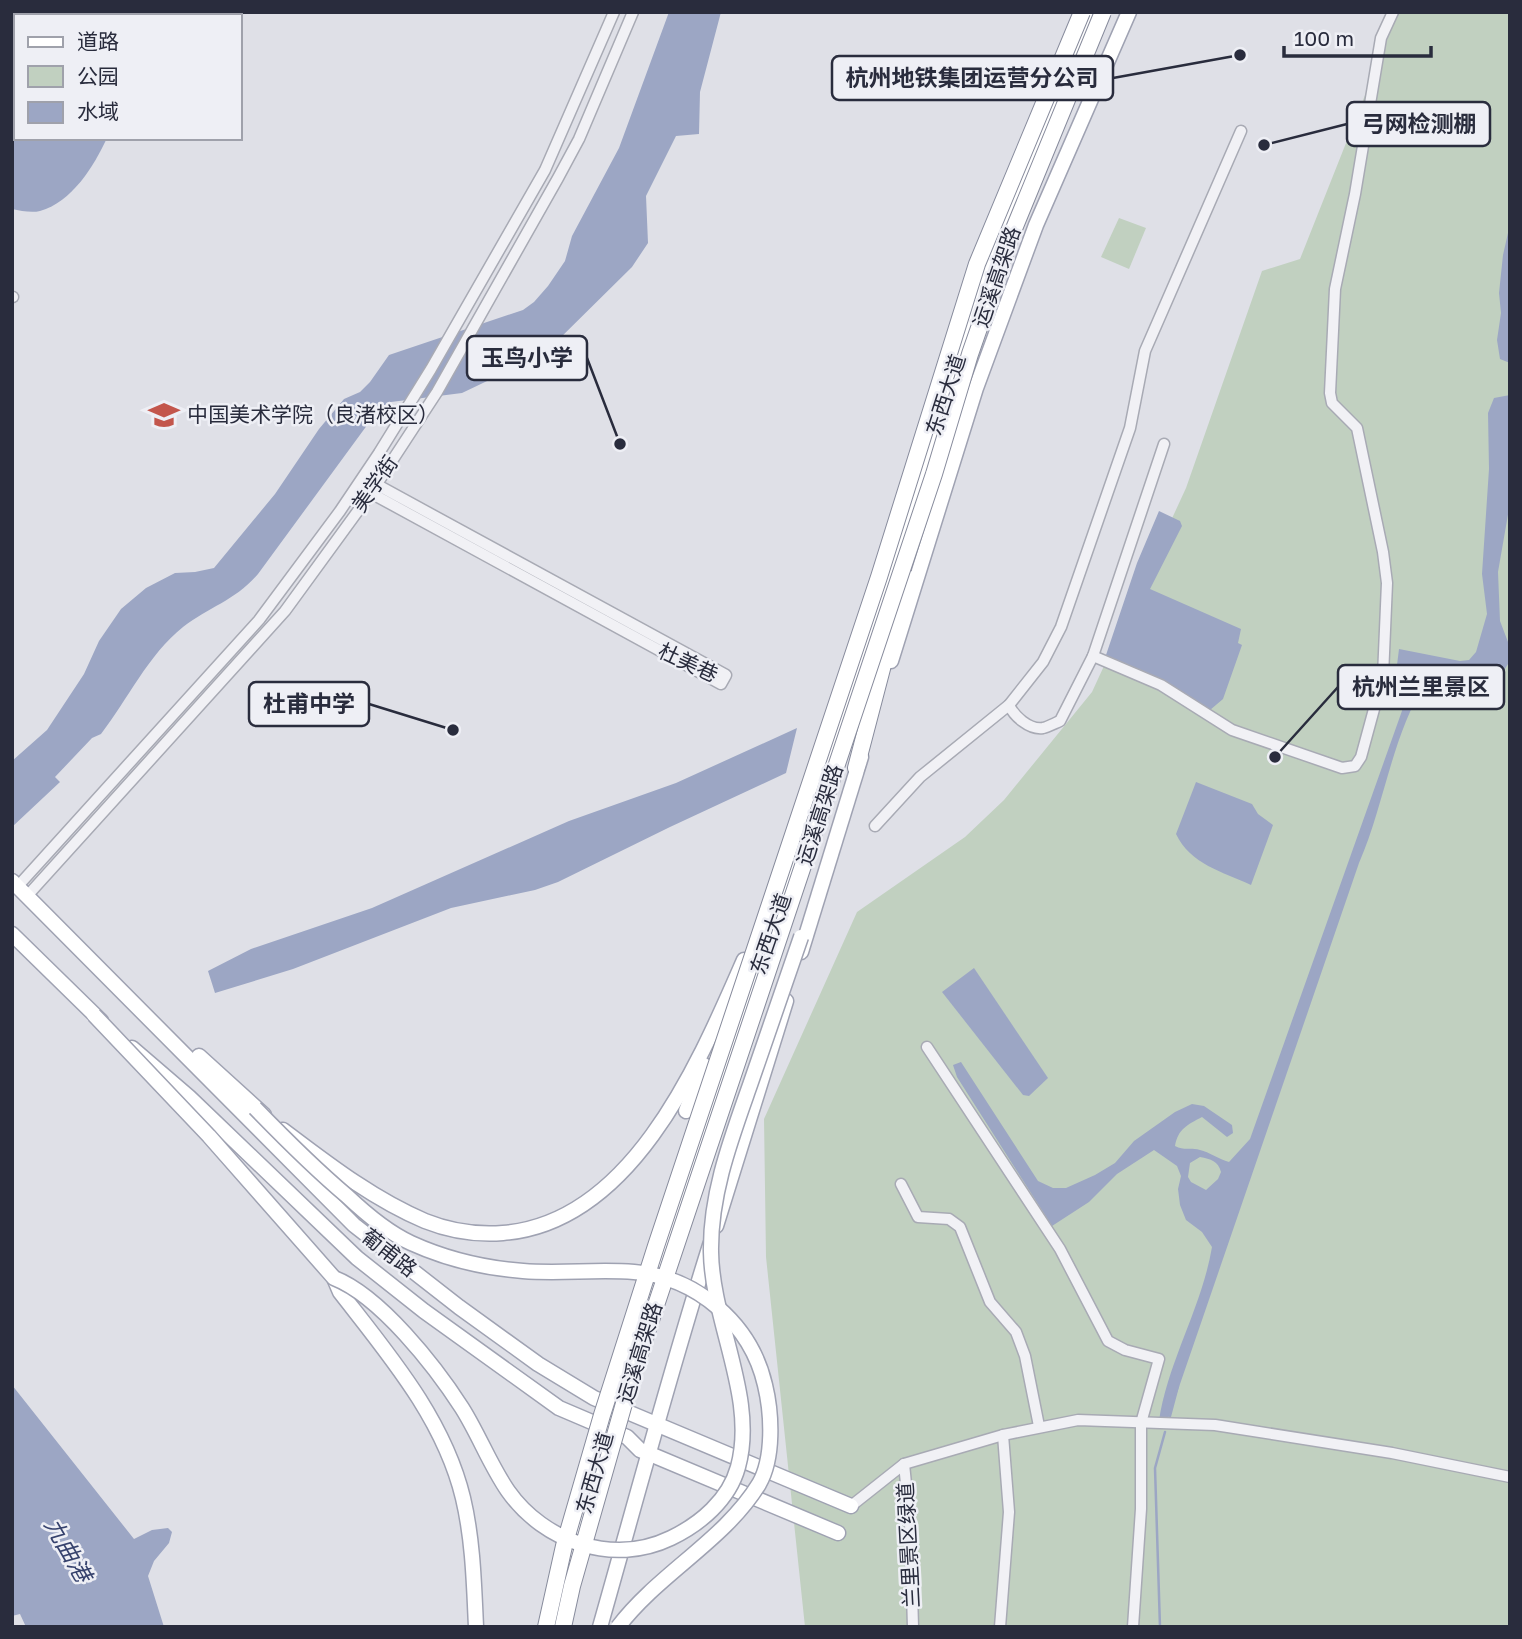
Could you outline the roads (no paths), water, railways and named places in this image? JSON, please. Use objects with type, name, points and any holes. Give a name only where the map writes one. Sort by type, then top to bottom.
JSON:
[{"type":"highway","name":"运溪高架路","points":[[547,1627],[564,1546],[582,1480],[652,1259],[914,468],[977,264],[1082,12]]},
{"type":"highway","name":"运溪高架路","points":[[563,1627],[572,1586],[637,1361],[934,474],[970,354],[1011,236],[1070,86],[1103,12]]},
{"type":"highway","points":[[814,757],[914,468]]},
{"type":"highway","points":[[856,768],[934,474]]},
{"type":"main road","name":"东西大道","points":[[555,1627],[565,1577],[654,1280],[834,748],[948,385],[998,240],[1093,12]]},
{"type":"main road","points":[[600,1627],[678,1346],[976,388],[1036,225],[1129,12]]},
{"type":"main road","points":[[687,1111],[744,960],[814,757]]},
{"type":"main road","points":[[334,1278],[348,1284],[367,1298],[411,1341],[460,1404],[510,1494],[528,1514],[550,1531],[575,1543],[604,1550],[652,1546],[688,1529],[719,1504],[738,1467],[742,1430],[741,1406],[724,1337],[711,1255],[712,1218],[719,1180],[856,768]]},
{"type":"main road","name":"葡甫路","points":[[19,888],[354,1225],[458,1307],[538,1364],[594,1398],[850,1506]]},
{"type":"main road","name":"葡甫路","points":[[12,934],[94,1015],[189,1097],[358,1258],[424,1311],[559,1408],[627,1437],[640,1450],[838,1533]]},
{"type":"main road","points":[[69,936],[255,1108],[305,1160],[372,1219],[410,1242],[471,1264],[549,1272],[635,1272],[654,1275],[709,1299],[737,1325],[759,1366],[769,1400],[767,1459],[760,1482],[731,1518],[651,1590],[618,1627]]},
{"type":"main road","points":[[255,1108],[345,1177],[426,1221],[459,1231],[482,1234],[525,1231],[566,1217],[591,1201],[639,1151],[690,1075],[744,960]]},
{"type":"main road","points":[[94,1015],[209,1136],[334,1278],[340,1292],[430,1417],[446,1449],[463,1498],[472,1557],[476,1627]]},
{"type":"street","name":"美学街","points":[[19,888],[259,620],[360,482],[431,369],[545,170],[614,12]]},
{"type":"street","name":"美学街","points":[[19,888],[285,611],[373,489],[437,392],[558,178],[579,139],[633,12]]},
{"type":"street","points":[[1093,656],[1161,685],[1232,730],[1342,768],[1355,766],[1361,757],[1383,676],[1387,583],[1357,428],[1332,403],[1331,380],[1335,289],[1355,194],[1381,38],[1393,12]]},
{"type":"street","points":[[875,826],[920,777],[1009,705],[1043,662],[1060,627],[1130,428],[1145,351],[1241,131]]},
{"type":"street","points":[[1009,705],[1013,714],[1027,724],[1041,729],[1060,721],[1093,656],[1164,444]]},
{"type":"street","name":"杜美巷","points":[[360,482],[726,675],[721,684],[373,489]]},
{"type":"street","points":[[927,1047],[1060,1249],[1108,1341],[1125,1350],[1159,1359],[1141,1423],[1141,1509],[1133,1627]]},
{"type":"street","points":[[901,1184],[918,1217],[949,1219],[960,1227],[990,1302],[1016,1332],[1025,1356],[1039,1426]]},
{"type":"street","points":[[850,1506],[904,1464],[1003,1435],[1078,1420],[1215,1425],[1392,1453],[1510,1477]]},
{"type":"street","points":[[1000,1627],[1009,1513],[1003,1435]]},
{"type":"street","name":"兰里景区绿道","points":[[904,1464],[910,1523],[913,1627]]},
{"type":"water","points":[[105,12],[171,12],[170,14],[104,14]]},
{"type":"water","points":[[669,12],[721,12],[700,92],[699,134],[676,136],[646,196],[648,243],[632,267],[550,348],[531,347],[517,354],[506,372],[462,393],[391,402],[376,413],[258,574],[241,590],[193,620],[171,638],[149,664],[101,734],[92,738],[55,777],[60,782],[12,827],[12,761],[47,730],[84,674],[99,641],[121,609],[146,588],[175,573],[214,568],[275,494],[319,429],[344,399],[360,392],[370,382],[389,355],[523,310],[548,286],[565,261],[572,236],[619,148]]},
{"type":"water","points":[[106,140],[89,171],[72,191],[52,206],[34,212],[12,209],[12,141]]},
{"type":"water","points":[[1510,224],[1510,363],[1500,359],[1497,340],[1503,255]]},
{"type":"water","points":[[1510,395],[1510,503],[1498,572],[1500,621],[1508,642],[1508,664],[1491,690],[1480,695],[1440,681],[1426,682],[1414,703],[1396,748],[1368,841],[1168,1419],[1159,1421],[1163,1399],[1201,1291],[1212,1247],[1202,1232],[1186,1220],[1180,1205],[1178,1189],[1181,1176],[1177,1166],[1154,1150],[1117,1174],[1089,1202],[1052,1226],[957,1077],[953,1065],[961,1062],[1038,1181],[1053,1188],[1066,1188],[1115,1163],[1134,1141],[1175,1112],[1192,1104],[1204,1106],[1232,1125],[1233,1133],[1227,1137],[1202,1117],[1184,1128],[1178,1135],[1175,1146],[1203,1151],[1229,1162],[1250,1139],[1403,708],[1410,680],[1396,673],[1399,649],[1460,661],[1469,660],[1476,652],[1487,614],[1482,574],[1489,469],[1488,413],[1494,398]],"holes":[[[1200,1157],[1216,1163],[1221,1172],[1218,1179],[1206,1190],[1191,1182],[1188,1177],[1190,1163]]]},
{"type":"water","points":[[1159,511],[1180,521],[1182,526],[1150,589],[1241,629],[1238,643],[1242,645],[1223,699],[1210,710],[1163,680],[1106,655],[1137,563]]},
{"type":"water","points":[[797,728],[786,773],[558,882],[535,890],[451,908],[293,969],[215,993],[208,971],[251,949],[372,908],[569,821],[676,783]]},
{"type":"water","points":[[1196,782],[1252,804],[1258,814],[1273,825],[1251,885],[1198,860],[1176,834]]},
{"type":"water","points":[[974,968],[1048,1078],[1029,1096],[1023,1095],[942,992]]},
{"type":"water","name":"九曲港","points":[[12,1385],[134,1539],[152,1530],[168,1528],[172,1532],[169,1543],[154,1561],[148,1576],[164,1627],[26,1627],[20,1614],[12,1616]]},
{"type":"waterway","points":[[1170,1416],[1178,1386]]},
{"type":"waterway","points":[[1160,1627],[1155,1468],[1165,1432]]},
{"type":"place","name":"杭州地铁集团运营分公司","points":[[1240,55]]},
{"type":"place","name":"弓网检测棚","points":[[1264,145]]},
{"type":"place","name":"中国美术学院（良渚校区）","points":[[164,415]]},
{"type":"place","name":"玉鸟小学","points":[[620,444]]},
{"type":"place","name":"杜甫中学","points":[[453,730]]},
{"type":"place","name":"杭州兰里景区","points":[[1275,757]]}]
